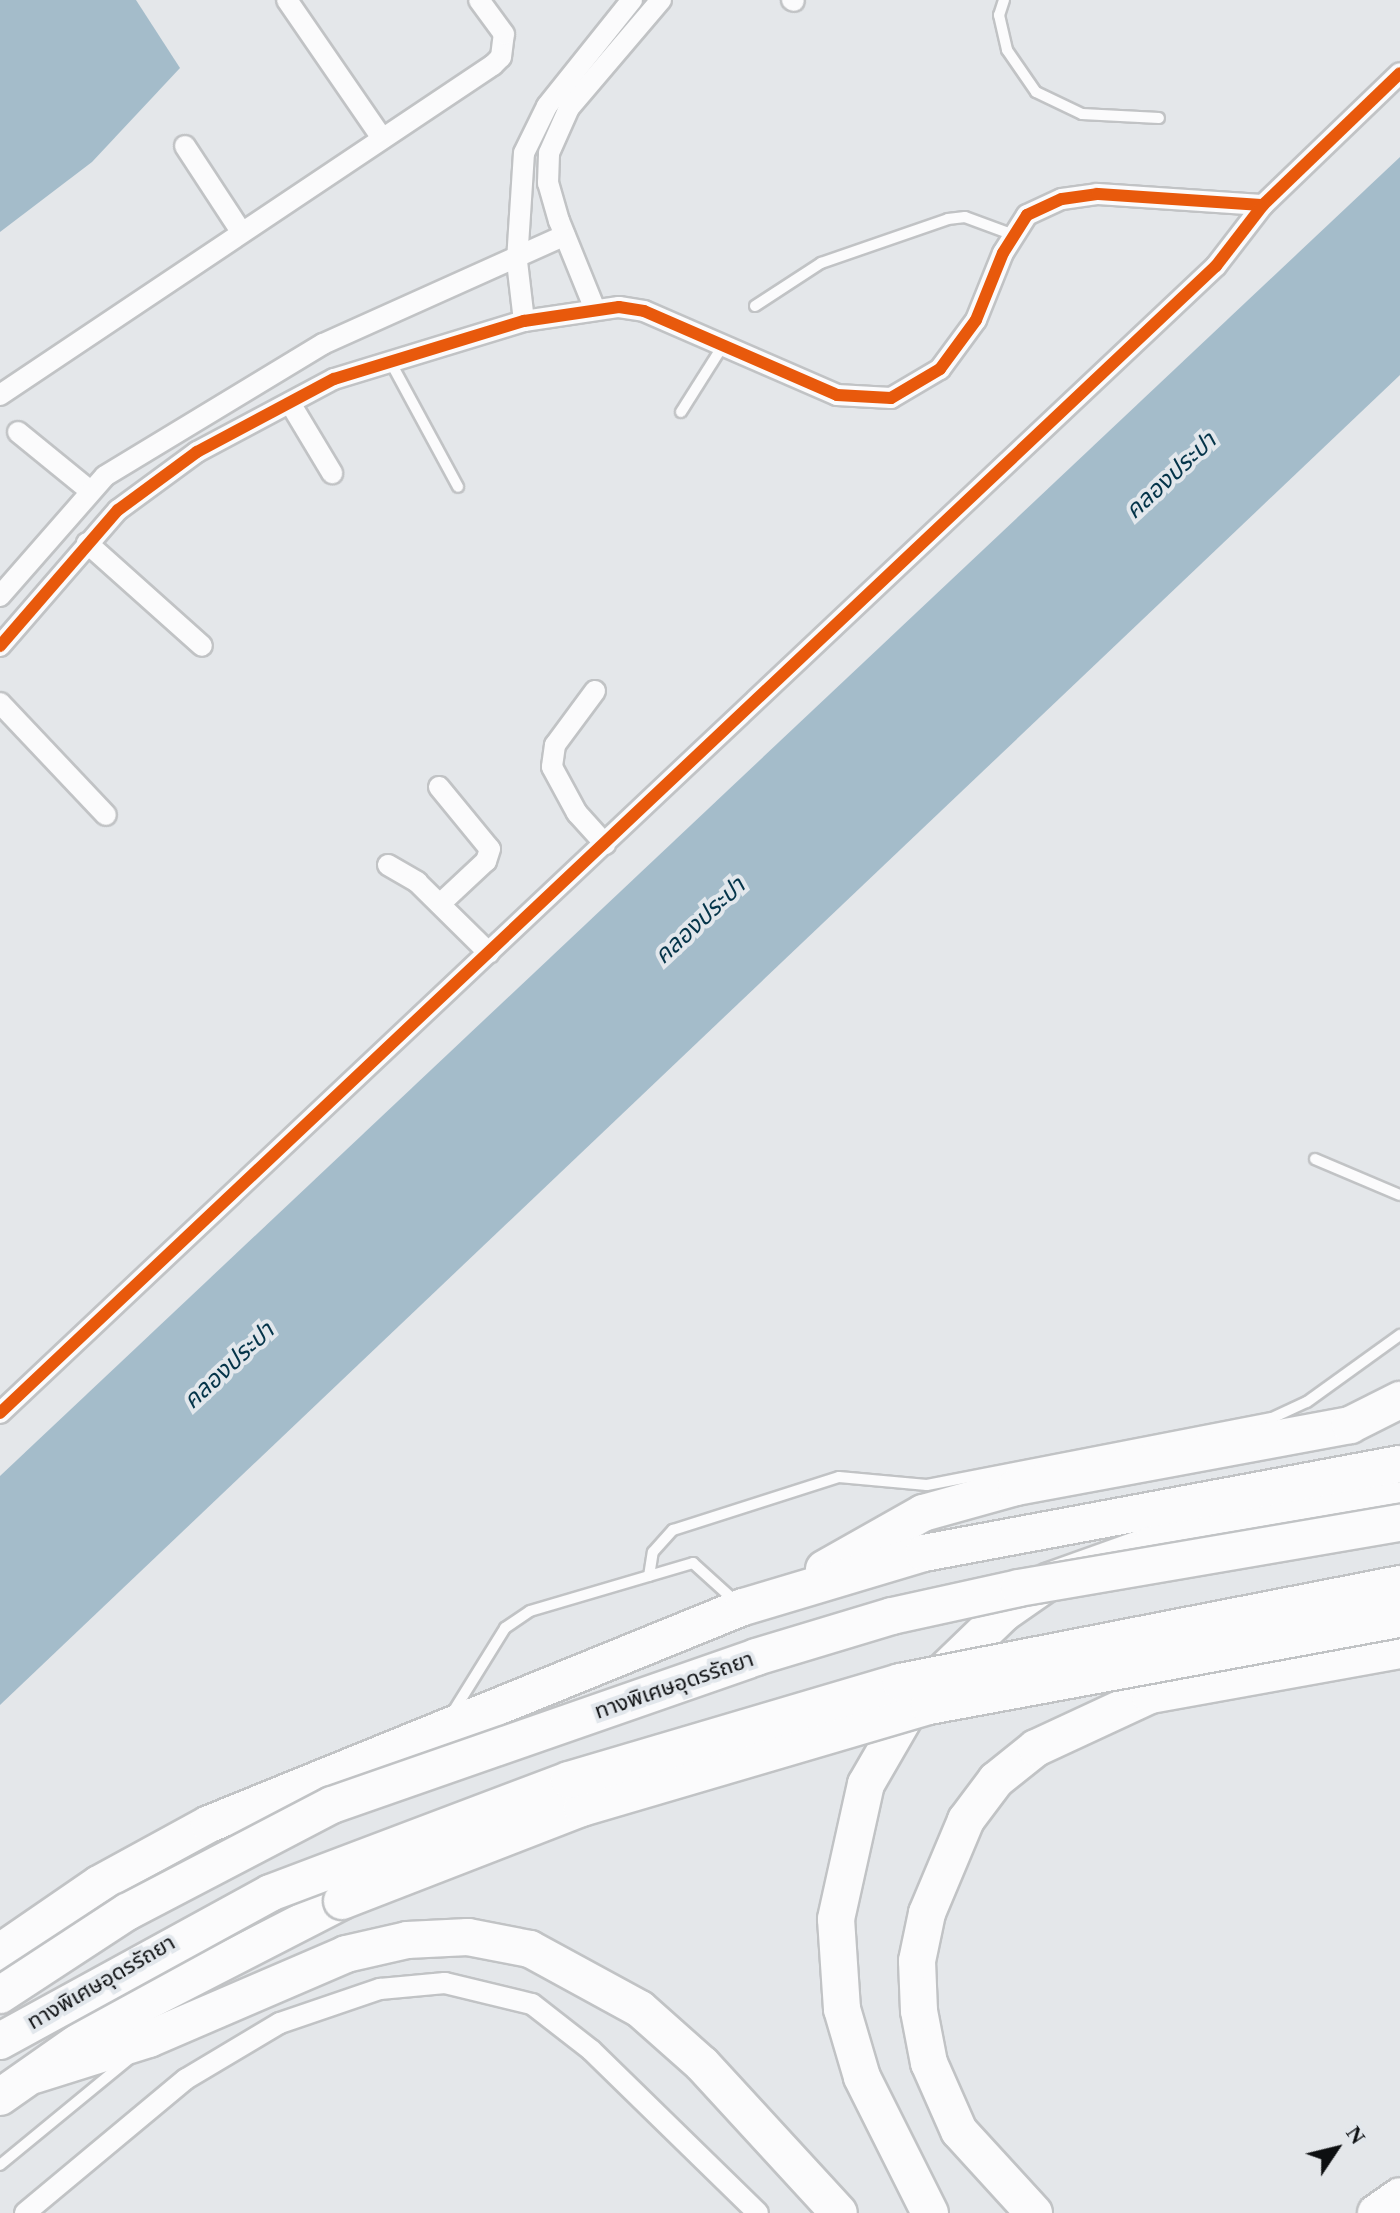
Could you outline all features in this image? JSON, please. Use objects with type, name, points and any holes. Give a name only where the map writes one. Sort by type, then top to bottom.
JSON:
[{"type":"highway","points":[[789,1591],[923,1513],[1016,1487],[1350,1425],[1400,1400]]},
{"type":"highway","points":[[0,1952],[99,1884],[209,1824],[743,1607],[789,1591],[1044,1528],[1400,1464]]},
{"type":"highway","points":[[930,2213],[862,2077],[842,2009],[836,1919],[866,1784],[915,1699],[1004,1613],[1050,1581],[1151,1545],[1400,1500]]},
{"type":"highway","name":"ทางพิเศษอุดรรัถยา","points":[[0,1995],[127,1912],[332,1805],[756,1657],[892,1616],[1019,1588],[1400,1523]]},
{"type":"highway","name":"ทางพิเศษอุดรรัถยา","points":[[0,2041],[173,1940],[270,1893],[569,1780],[900,1682],[1400,1584]]},
{"type":"highway","points":[[0,2097],[107,2022],[342,1901],[582,1808],[929,1706],[1400,1619]]},
{"type":"highway","points":[[1034,2213],[959,2131],[929,2063],[919,2011],[917,1961],[942,1866],[996,1780],[1078,1724],[1150,1695],[1400,1650]]},
{"type":"highway","points":[[34,2075],[149,2039],[361,1951],[468,1937],[530,1949],[640,2009],[702,2064],[839,2213]]},
{"type":"highway","points":[[1376,2213],[1400,2196]]},
{"type":"street","points":[[287,0],[382,138]]},
{"type":"street","points":[[0,395],[240,230],[501,57],[504,34],[479,0]]},
{"type":"street","points":[[524,321],[517,261],[524,153],[547,106],[632,0]]},
{"type":"street","points":[[594,307],[548,183],[549,153],[569,108],[661,0]]},
{"type":"street","points":[[0,1413],[1216,266],[1263,205],[1400,73]]},
{"type":"street","points":[[185,146],[240,230]]},
{"type":"street","points":[[0,646],[118,510],[197,452],[290,403],[389,359],[524,321],[594,307],[644,311],[837,395],[891,398],[940,369],[976,320],[1014,235],[1027,215],[1062,199],[1097,194],[1263,205]]},
{"type":"street","points":[[2,590],[89,490],[323,344],[517,261],[565,235]]},
{"type":"street","points":[[290,403],[332,473]]},
{"type":"street","points":[[18,432],[89,490]]},
{"type":"street","points":[[87,543],[202,646]]},
{"type":"street","points":[[595,691],[555,745],[552,767],[577,813],[605,844]]},
{"type":"street","points":[[0,703],[106,815]]},
{"type":"street","points":[[439,787],[490,849],[486,861],[440,904]]},
{"type":"street","points":[[388,865],[440,904],[489,953]]},
{"type":"street","points":[[25,2213],[186,2079],[280,2023],[380,1989],[445,1983],[532,2004],[591,2050],[758,2213]]},
{"type":"lane","points":[[1004,0],[999,15],[1007,50],[1036,92],[1082,114],[1159,118]]},
{"type":"lane","points":[[755,306],[821,263],[948,219],[965,217],[1014,235]]},
{"type":"lane","points":[[681,412],[724,344]]},
{"type":"lane","points":[[389,359],[458,487]]},
{"type":"lane","points":[[1315,1159],[1400,1195]]},
{"type":"lane","points":[[649,1576],[653,1552],[673,1530],[839,1477],[927,1485],[1272,1418],[1307,1402],[1400,1335]]},
{"type":"lane","points":[[443,1727],[505,1628],[530,1611],[693,1563],[743,1607]]},
{"type":"lane","points":[[0,2165],[79,2106],[149,2039]]},
{"type":"water","points":[[0,0],[136,0],[180,68],[92,162],[0,232]]},
{"type":"water","name":"คลองประปา","points":[[1400,157],[1400,375],[0,1705],[0,1476]]},
{"type":"cycle path","points":[[0,646],[118,510],[197,452],[334,379],[524,321],[619,307],[644,311],[837,395],[891,398],[940,369],[976,320],[1003,253],[1027,215],[1062,199],[1097,194],[1263,205],[1400,73]]},
{"type":"cycle path","points":[[0,1413],[1216,266],[1263,205]]}]
